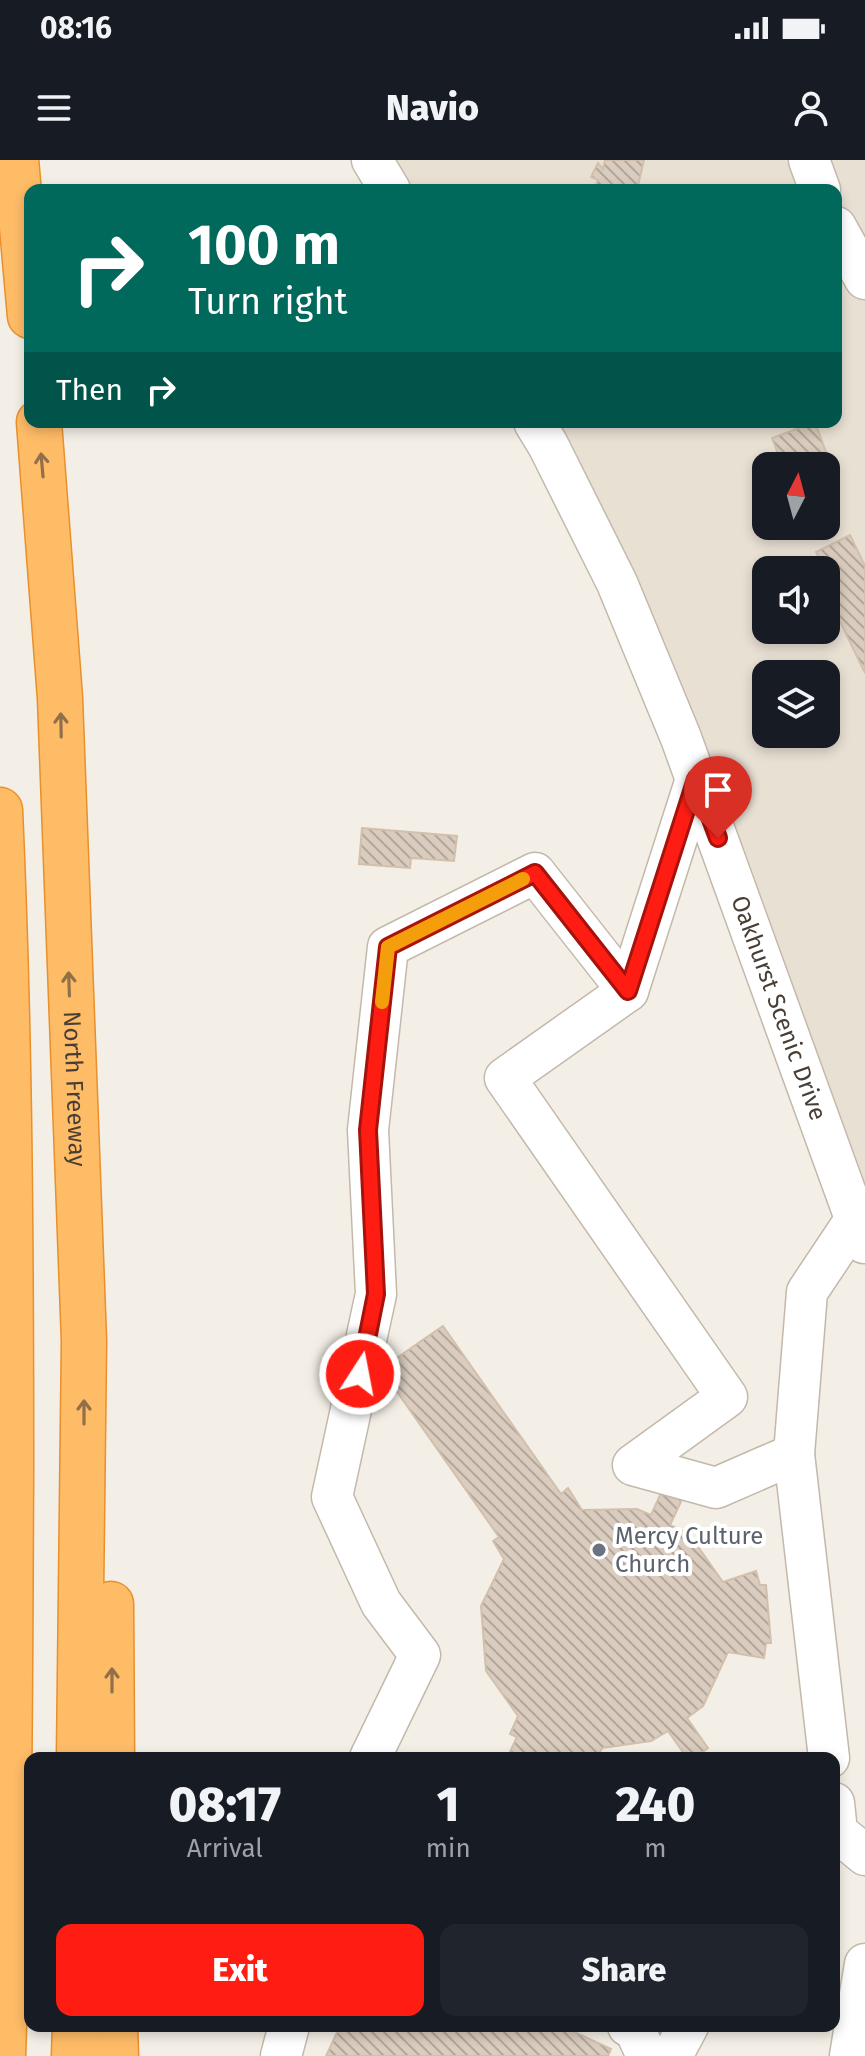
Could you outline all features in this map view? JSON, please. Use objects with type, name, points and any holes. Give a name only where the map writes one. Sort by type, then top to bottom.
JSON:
[{"type":"highway","points":[[16,160],[24,249]]},
{"type":"highway","name":"North Freeway","points":[[39,428],[60,698],[84,1341],[84,1490],[97,1531],[79,1752]]},
{"type":"highway","points":[[0,810],[11,1194],[11,1842],[3,2056]]},
{"type":"highway","points":[[97,1531],[112,1752]]},
{"type":"highway","points":[[74,2056],[75,2032]]},
{"type":"highway","points":[[115,2032],[116,2056]]},
{"type":"street","points":[[372,160],[386,184]]},
{"type":"street","points":[[809,160],[818,184]]},
{"type":"street","points":[[842,238],[865,279]]},
{"type":"street","name":"Oakhurst Scenic Drive","points":[[538,428],[617,583],[696,779],[860,1233]]},
{"type":"street","points":[[696,779],[628,991],[505,1078],[727,1397],[633,1465],[716,1488],[794,1454]]},
{"type":"street","points":[[373,1752],[420,1655],[381,1603],[332,1497],[376,1294],[368,1130],[388,947],[535,873],[628,991]]},
{"type":"street","points":[[828,1752],[794,1454],[807,1292],[860,1233]]},
{"type":"street","points":[[840,1834],[865,1855]]},
{"type":"street","points":[[850,2056],[865,1964]]},
{"type":"street","points":[[281,2056],[287,2032]]},
{"type":"street","points":[[636,2032],[647,2056]]},
{"type":"street","points":[[672,2056],[685,2032]]},
{"type":"shaded area","points":[[389,160],[865,160],[865,1250],[585,517],[535,428],[842,428],[842,184],[402,184]]},
{"type":"building","points":[[605,160],[644,160],[638,184],[596,184],[598,180],[591,177],[598,163],[603,169]]},
{"type":"building","points":[[799,428],[817,428],[826,452],[777,452],[772,438]]},
{"type":"building","points":[[850,535],[865,566],[865,673],[840,622],[840,556],[818,556],[816,552]]},
{"type":"building","points":[[362,828],[457,836],[454,861],[411,858],[410,868],[359,864]]},
{"type":"building","name":"Mercy Culture Church","points":[[443,1326],[561,1494],[568,1488],[582,1510],[637,1509],[651,1515],[666,1482],[686,1491],[670,1525],[689,1534],[723,1582],[756,1571],[760,1585],[766,1585],[771,1643],[766,1643],[764,1658],[728,1652],[703,1706],[687,1718],[708,1748],[703,1752],[683,1752],[668,1731],[651,1741],[602,1748],[600,1752],[510,1752],[517,1737],[510,1734],[518,1716],[486,1671],[481,1606],[504,1559],[493,1541],[499,1537],[381,1369]]},
{"type":"building","points":[[337,2032],[575,2032],[611,2049],[608,2056],[326,2056]]},
{"type":"slow traffic","points":[[382,1002],[388,947],[523,879]]},
{"type":"place","name":"Mercy Culture Church","points":[[599,1550]]},
{"type":"route","points":[[360,1374],[376,1294],[368,1130],[388,947],[535,873],[628,991],[696,779],[718,838]]}]
